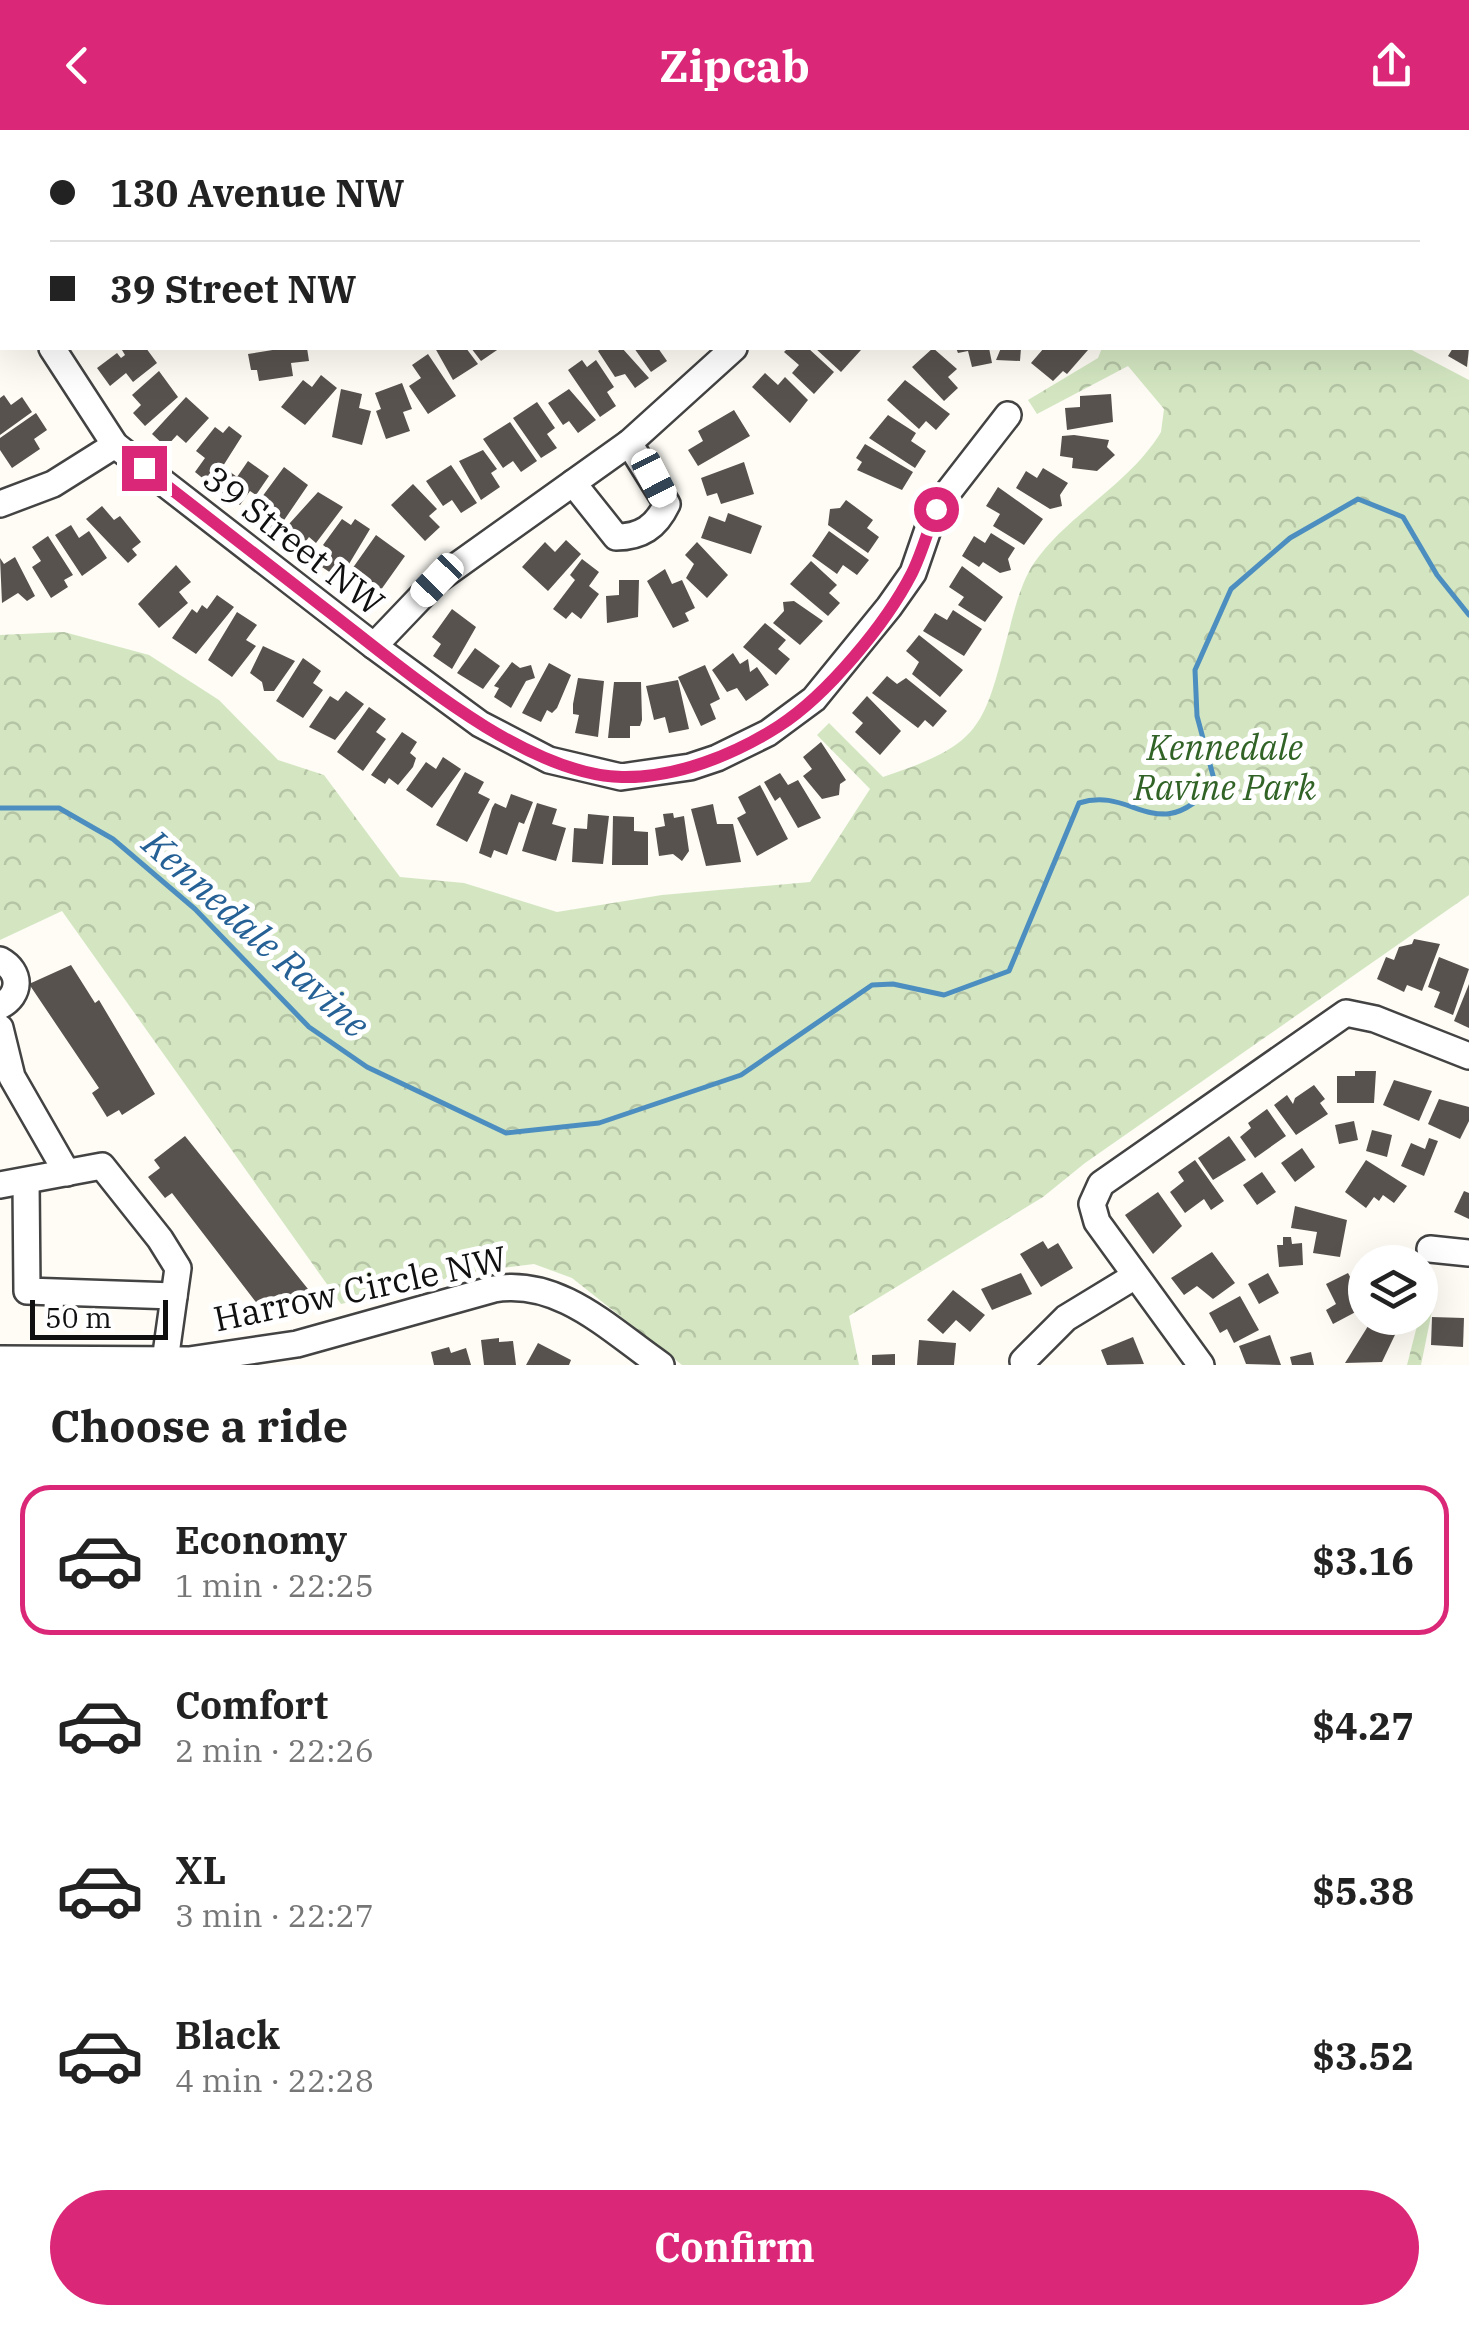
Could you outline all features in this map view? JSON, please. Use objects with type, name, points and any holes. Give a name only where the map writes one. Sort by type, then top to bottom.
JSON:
[{"type":"street","name":"39 Street NW","points":[[53,350],[115,445],[374,646],[480,724],[549,760],[621,777],[690,767],[743,747],[792,718],[832,680],[890,607],[912,573],[936,509],[1008,415]]},
{"type":"street","points":[[374,646],[437,580],[630,443],[727,350]]},
{"type":"street","points":[[574,482],[616,537],[634,537],[659,521],[668,504],[630,443]]},
{"type":"street","points":[[0,504],[53,484],[115,445]]},
{"type":"street","points":[[0,960],[13,970],[17,986],[10,1000],[0,1006]]},
{"type":"street","points":[[1201,1365],[1093,1212],[1101,1184],[1346,1013],[1364,1016],[1469,1056]]},
{"type":"street","points":[[0,1028],[12,1077],[68,1173]]},
{"type":"street","points":[[0,1185],[102,1166],[178,1268],[165,1361]]},
{"type":"street","points":[[26,1182],[27,1291],[174,1296]]},
{"type":"street","points":[[1438,1251],[1469,1253]]},
{"type":"street","points":[[1023,1360],[1066,1318],[1135,1276]]},
{"type":"street","name":"Harrow Circle NW","points":[[0,1359],[111,1364],[297,1344],[494,1289],[522,1286],[567,1299],[661,1365]]},
{"type":"green space","name":"Kennedale Ravine Park","points":[[1101,350],[1412,350],[1469,380],[1469,895],[1085,1163],[1043,1197],[849,1316],[859,1365],[682,1365],[572,1278],[534,1264],[478,1271],[341,1304],[62,911],[0,940],[0,635],[64,632],[149,655],[219,700],[278,760],[324,775],[400,877],[464,883],[557,912],[662,895],[810,882],[870,789],[817,735],[829,723],[883,777],[917,765],[961,741],[985,709],[1019,594],[1034,563],[1064,529],[1133,468],[1161,432],[1164,409],[1128,366],[1037,414],[1028,400],[1098,358]]},
{"type":"green space","points":[[1415,1335],[1427,1335],[1421,1365],[1407,1365]]},
{"type":"building","points":[[122,350],[147,350],[157,363],[133,382],[126,373],[110,386],[97,368],[117,353],[121,358],[125,355]]},
{"type":"building","points":[[307,350],[309,361],[291,363],[293,376],[259,381],[257,370],[251,370],[248,354]]},
{"type":"building","points":[[436,350],[468,350],[478,364],[453,380]]},
{"type":"building","points":[[473,350],[497,350],[481,361]]},
{"type":"building","points":[[624,350],[649,378],[635,388],[625,374],[615,377],[598,351]]},
{"type":"building","points":[[635,350],[659,350],[667,361],[651,372]]},
{"type":"building","points":[[810,350],[834,372],[814,394],[792,373],[799,365],[784,352]]},
{"type":"building","points":[[817,350],[861,350],[841,372]]},
{"type":"building","points":[[935,350],[957,369],[948,377],[958,388],[944,401],[912,367]]},
{"type":"building","points":[[957,350],[989,350],[992,363],[972,367],[968,351]]},
{"type":"building","points":[[1000,350],[1021,350],[1020,361],[996,360]]},
{"type":"building","points":[[1042,350],[1088,350],[1067,374],[1063,371],[1053,381],[1031,363]]},
{"type":"building","points":[[1452,350],[1469,350],[1467,367],[1448,356]]},
{"type":"building","points":[[428,354],[456,396],[428,414],[409,386],[421,378],[412,365]]},
{"type":"building","points":[[582,360],[587,367],[596,360],[614,387],[607,392],[616,406],[600,417],[568,370]]},
{"type":"building","points":[[159,371],[178,397],[145,426],[133,413],[141,405],[132,395]]},
{"type":"building","points":[[765,373],[778,385],[785,377],[808,400],[790,423],[752,387]]},
{"type":"building","points":[[321,375],[337,388],[305,425],[281,407],[303,380],[312,387]]},
{"type":"building","points":[[905,380],[950,414],[936,430],[926,421],[919,429],[887,400]]},
{"type":"building","points":[[402,383],[412,409],[403,412],[410,431],[386,439],[376,411],[381,409],[375,393]]},
{"type":"building","points":[[341,389],[362,394],[359,408],[371,411],[362,445],[332,437]]},
{"type":"building","points":[[569,389],[596,420],[578,433],[569,421],[563,425],[548,403]]},
{"type":"building","points":[[1111,394],[1113,422],[1067,430],[1065,408],[1080,407],[1080,396]]},
{"type":"building","points":[[4,395],[11,405],[22,397],[32,412],[0,435],[0,398]]},
{"type":"building","points":[[186,397],[209,418],[186,443],[177,435],[166,447],[152,434]]},
{"type":"building","points":[[537,402],[555,428],[547,434],[557,448],[541,458],[513,418]]},
{"type":"building","points":[[734,410],[750,436],[698,466],[688,450],[703,441],[698,431]]},
{"type":"building","points":[[36,413],[47,430],[34,439],[40,449],[12,468],[0,450],[0,438]]},
{"type":"building","points":[[888,415],[916,433],[911,441],[926,451],[915,468],[869,438]]},
{"type":"building","points":[[510,422],[537,461],[521,472],[513,461],[503,468],[483,439]]},
{"type":"building","points":[[229,426],[242,436],[211,485],[195,472],[205,458],[196,451],[215,427],[223,433]]},
{"type":"building","points":[[1062,436],[1109,440],[1107,447],[1115,455],[1097,471],[1072,468],[1073,458],[1060,456]]},
{"type":"building","points":[[865,444],[913,472],[902,490],[857,470],[862,462],[856,458]]},
{"type":"building","points":[[483,450],[497,469],[491,473],[500,487],[481,500],[459,461]]},
{"type":"building","points":[[248,461],[269,476],[256,495],[250,491],[240,505],[217,489],[229,471],[237,477]]},
{"type":"building","points":[[744,462],[754,494],[721,504],[717,493],[707,496],[701,478]]},
{"type":"building","points":[[451,465],[477,503],[461,513],[452,500],[443,506],[426,481]]},
{"type":"building","points":[[284,467],[308,485],[276,532],[259,519],[267,507],[259,501]]},
{"type":"building","points":[[1043,468],[1068,483],[1060,495],[1062,506],[1050,509],[1016,488],[1026,471],[1037,478]]},
{"type":"building","points":[[413,484],[437,509],[429,516],[440,527],[425,541],[391,505]]},
{"type":"building","points":[[998,487],[1043,519],[1024,545],[993,526],[1000,514],[986,506]]},
{"type":"building","points":[[318,492],[343,507],[316,543],[309,537],[300,549],[280,534]]},
{"type":"building","points":[[846,500],[873,520],[867,528],[879,537],[868,553],[828,525],[830,509],[840,508]]},
{"type":"building","points":[[102,506],[114,520],[120,516],[141,542],[132,549],[137,555],[128,563],[86,519]]},
{"type":"building","points":[[728,513],[762,526],[751,554],[701,538],[709,516],[725,522]]},
{"type":"building","points":[[342,519],[351,525],[355,519],[370,529],[340,579],[322,567],[332,552],[323,545]]},
{"type":"building","points":[[71,525],[79,538],[89,531],[107,558],[82,576],[55,535]]},
{"type":"building","points":[[829,531],[869,560],[857,575],[843,565],[837,574],[812,556]]},
{"type":"building","points":[[991,533],[1015,548],[1008,559],[1011,570],[1000,573],[983,562],[979,567],[962,556],[974,536],[985,543]]},
{"type":"building","points":[[376,535],[405,556],[378,594],[365,585],[361,591],[345,579]]},
{"type":"building","points":[[48,536],[73,575],[64,580],[68,587],[51,598],[32,567],[41,561],[32,547]]},
{"type":"building","points":[[566,540],[581,554],[548,591],[522,567],[545,542],[555,552]]},
{"type":"building","points":[[697,542],[728,575],[707,598],[686,578],[694,564],[685,555]]},
{"type":"building","points":[[15,557],[35,596],[27,601],[18,593],[2,603],[0,558],[4,564]]},
{"type":"building","points":[[582,559],[599,572],[589,586],[599,594],[581,619],[572,612],[566,619],[553,609],[575,580],[570,575]]},
{"type":"building","points":[[811,561],[837,585],[829,593],[840,603],[828,616],[790,584]]},
{"type":"building","points":[[176,565],[191,582],[179,592],[188,603],[159,628],[138,604]]},
{"type":"building","points":[[962,566],[1003,597],[985,622],[958,605],[964,597],[949,587]]},
{"type":"building","points":[[665,569],[672,584],[682,580],[695,608],[685,613],[689,621],[673,628],[647,581]]},
{"type":"building","points":[[619,580],[639,580],[638,617],[607,623],[606,596],[619,595]]},
{"type":"building","points":[[217,595],[234,607],[196,654],[172,638],[192,609],[197,613],[202,605],[207,609]]},
{"type":"building","points":[[794,601],[823,621],[800,645],[773,623],[784,611],[783,602]]},
{"type":"building","points":[[452,609],[476,627],[452,669],[433,656],[441,644],[432,637]]},
{"type":"building","points":[[953,610],[982,629],[964,656],[923,631],[935,613],[947,620]]},
{"type":"building","points":[[237,612],[257,625],[246,640],[256,646],[232,677],[208,660]]},
{"type":"building","points":[[765,623],[786,640],[778,649],[790,659],[776,675],[743,647]]},
{"type":"building","points":[[919,635],[963,670],[940,697],[912,674],[919,662],[906,651]]},
{"type":"building","points":[[263,646],[295,661],[274,691],[264,691],[262,682],[250,673]]},
{"type":"building","points":[[475,648],[500,666],[483,689],[457,673]]},
{"type":"building","points":[[733,653],[740,664],[748,659],[750,672],[757,667],[769,685],[746,701],[737,688],[727,692],[712,670]]},
{"type":"building","points":[[303,658],[321,671],[313,683],[323,690],[303,718],[276,701]]},
{"type":"building","points":[[512,662],[520,668],[531,665],[535,678],[526,681],[511,708],[494,697],[499,688],[494,686]]},
{"type":"building","points":[[549,663],[571,675],[557,708],[552,713],[547,710],[541,722],[522,713]]},
{"type":"building","points":[[705,665],[720,699],[710,704],[716,719],[701,726],[678,677]]},
{"type":"building","points":[[887,676],[897,684],[906,678],[947,711],[933,727],[925,720],[918,728],[872,693]]},
{"type":"building","points":[[578,678],[604,681],[598,737],[575,733],[579,715],[573,714],[573,704]]},
{"type":"building","points":[[678,680],[689,729],[669,733],[665,717],[654,720],[646,686]]},
{"type":"building","points":[[614,682],[641,682],[642,720],[640,726],[630,726],[630,738],[608,738]]},
{"type":"building","points":[[346,691],[364,704],[335,740],[309,727],[330,696],[338,701]]},
{"type":"building","points":[[867,696],[901,731],[880,755],[855,732],[863,723],[852,713]]},
{"type":"building","points":[[369,707],[386,719],[376,732],[386,739],[363,771],[337,752]]},
{"type":"building","points":[[402,732],[417,742],[410,753],[416,758],[398,785],[389,778],[385,784],[371,775]]},
{"type":"building","points":[[821,742],[846,780],[840,784],[839,795],[822,799],[803,776],[812,769],[803,757]]},
{"type":"building","points":[[443,757],[461,769],[432,808],[406,790],[426,762],[436,769]]},
{"type":"building","points":[[465,772],[484,782],[478,793],[490,799],[467,842],[436,825]]},
{"type":"building","points":[[780,773],[788,785],[798,780],[821,818],[798,828],[780,797],[775,801],[764,782]]},
{"type":"building","points":[[760,785],[788,839],[757,856],[737,818],[746,813],[738,797]]},
{"type":"building","points":[[511,794],[533,802],[524,824],[519,822],[507,855],[494,850],[491,858],[479,853],[492,808],[495,803],[506,808]]},
{"type":"building","points":[[537,803],[557,809],[552,824],[566,828],[556,861],[522,851]]},
{"type":"building","points":[[713,804],[717,824],[733,824],[741,862],[706,866],[691,809]]},
{"type":"building","points":[[673,813],[674,818],[684,816],[689,851],[682,861],[673,854],[659,856],[655,828],[665,826],[663,814]]},
{"type":"building","points":[[588,814],[609,816],[603,864],[572,862],[574,828],[587,829]]},
{"type":"building","points":[[613,816],[634,817],[634,831],[648,832],[648,865],[612,865]]},
{"type":"building","points":[[1414,939],[1440,944],[1422,991],[1407,985],[1404,992],[1377,979],[1386,957],[1394,960],[1399,947],[1412,944]]},
{"type":"building","points":[[1439,957],[1469,969],[1453,1015],[1434,1007],[1440,992],[1428,987]]},
{"type":"building","points":[[71,965],[95,1003],[99,1000],[155,1094],[122,1115],[119,1110],[107,1117],[92,1093],[99,1088],[29,984]]},
{"type":"building","points":[[1469,984],[1469,1028],[1454,1021]]},
{"type":"building","points":[[1355,1071],[1376,1071],[1374,1103],[1337,1103],[1337,1076],[1355,1076]]},
{"type":"building","points":[[1394,1080],[1432,1091],[1419,1121],[1383,1105]]},
{"type":"building","points":[[1314,1085],[1325,1099],[1320,1103],[1328,1114],[1296,1135],[1274,1105],[1287,1095],[1293,1104],[1295,1098]]},
{"type":"building","points":[[1439,1099],[1469,1107],[1469,1121],[1460,1139],[1428,1124]]},
{"type":"building","points":[[1267,1109],[1286,1136],[1255,1158],[1240,1137],[1251,1128],[1248,1123]]},
{"type":"building","points":[[1354,1121],[1358,1140],[1339,1144],[1335,1125]]},
{"type":"building","points":[[1372,1130],[1392,1135],[1387,1157],[1366,1151]]},
{"type":"building","points":[[185,1136],[308,1289],[292,1301],[278,1308],[272,1301],[262,1310],[172,1193],[165,1198],[148,1177],[160,1168],[154,1160]]},
{"type":"building","points":[[1229,1136],[1246,1160],[1213,1180],[1198,1158]]},
{"type":"building","points":[[1429,1138],[1438,1141],[1424,1176],[1401,1166],[1411,1143],[1425,1149]]},
{"type":"building","points":[[1302,1148],[1315,1167],[1295,1182],[1281,1163]]},
{"type":"building","points":[[1195,1160],[1224,1201],[1211,1210],[1204,1199],[1185,1213],[1170,1192],[1184,1181],[1178,1172]]},
{"type":"building","points":[[1366,1160],[1407,1186],[1394,1203],[1383,1195],[1379,1201],[1374,1197],[1366,1208],[1345,1192]]},
{"type":"building","points":[[1262,1172],[1276,1192],[1257,1205],[1243,1185]]},
{"type":"building","points":[[1464,1191],[1469,1193],[1469,1219],[1454,1212]]},
{"type":"building","points":[[1158,1192],[1182,1226],[1153,1254],[1125,1215]]},
{"type":"building","points":[[1295,1206],[1347,1220],[1340,1257],[1313,1253],[1317,1232],[1291,1228]]},
{"type":"building","points":[[1283,1237],[1291,1237],[1292,1244],[1302,1243],[1303,1265],[1279,1267],[1277,1245],[1283,1245]]},
{"type":"building","points":[[1043,1241],[1048,1249],[1058,1243],[1073,1268],[1041,1287],[1020,1254]]},
{"type":"building","points":[[1212,1252],[1235,1283],[1213,1299],[1197,1286],[1184,1295],[1171,1278]]},
{"type":"building","points":[[1021,1273],[1032,1294],[992,1310],[981,1289]]},
{"type":"building","points":[[1268,1273],[1279,1293],[1259,1304],[1248,1284]]},
{"type":"building","points":[[1348,1273],[1348,1316],[1333,1324],[1326,1310],[1336,1304],[1326,1284]]},
{"type":"building","points":[[953,1290],[985,1315],[970,1332],[956,1320],[943,1334],[927,1320]]},
{"type":"building","points":[[1240,1296],[1259,1330],[1234,1343],[1227,1329],[1220,1333],[1209,1313]]},
{"type":"building","points":[[1438,1317],[1464,1318],[1463,1347],[1431,1345],[1431,1335],[1438,1335]]},
{"type":"building","points":[[1270,1335],[1281,1365],[1246,1364],[1239,1346]]},
{"type":"building","points":[[1362,1335],[1395,1335],[1382,1362],[1345,1363]]},
{"type":"building","points":[[1133,1337],[1144,1364],[1107,1365],[1101,1350]]},
{"type":"building","points":[[499,1338],[499,1342],[513,1341],[516,1365],[484,1365],[481,1340]]},
{"type":"building","points":[[919,1340],[956,1343],[954,1365],[917,1365]]},
{"type":"building","points":[[538,1343],[571,1360],[569,1365],[526,1365]]},
{"type":"building","points":[[449,1347],[451,1353],[466,1348],[471,1365],[434,1365],[431,1352]]},
{"type":"building","points":[[1311,1352],[1314,1365],[1292,1365],[1290,1357]]},
{"type":"building","points":[[895,1354],[895,1365],[872,1365],[872,1355]]},
{"type":"waterway","name":"Kennedale Ravine","points":[[0,808],[59,808],[113,839],[195,909],[309,1027],[367,1067],[506,1133],[599,1123],[741,1075],[872,985],[893,984],[944,995],[1009,971],[1079,803],[1098,800],[1161,814],[1177,812],[1215,783],[1197,716],[1195,670],[1231,589],[1290,538],[1358,499],[1403,517],[1437,575],[1469,615]]},
{"type":"route","points":[[144,468],[480,724],[549,760],[621,777],[690,767],[717,758],[792,718],[832,680],[890,607],[912,573],[936,509]]}]
